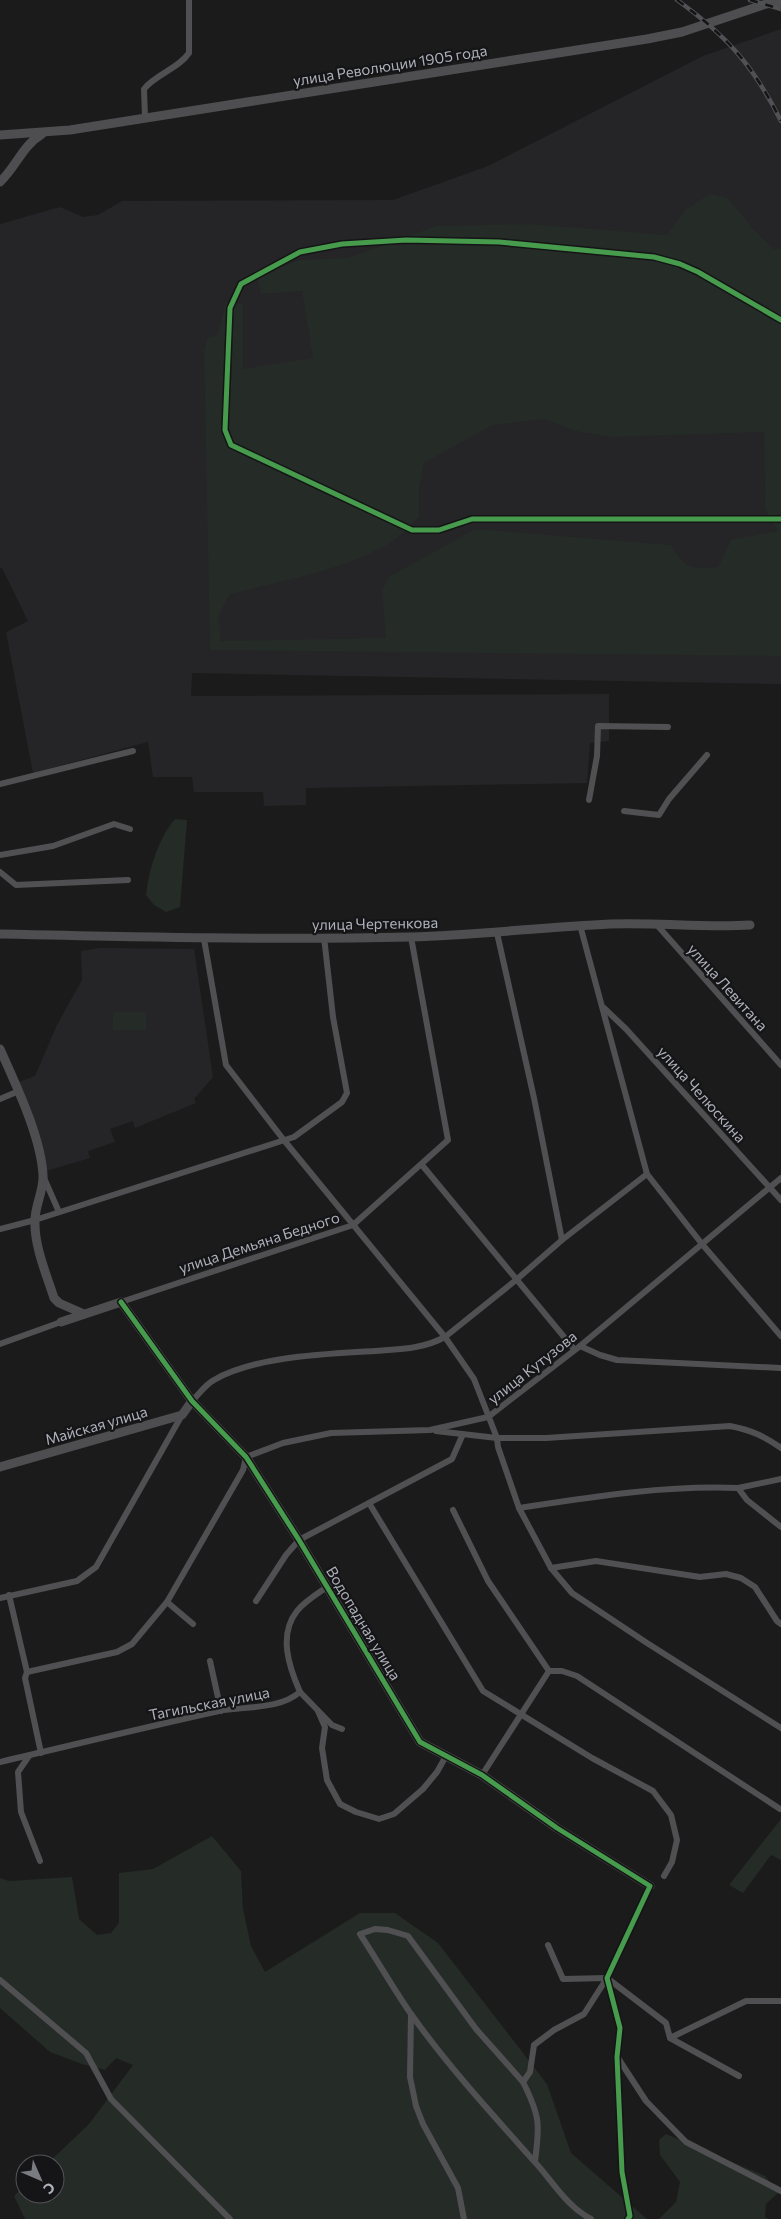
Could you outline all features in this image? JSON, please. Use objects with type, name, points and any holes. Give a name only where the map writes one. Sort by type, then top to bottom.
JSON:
[{"type":"street","points":[[145,118],[144,89],[150,82],[178,64],[189,53],[189,0]]},
{"type":"street","name":"улица Революции 1905 года","points":[[0,135],[70,130],[647,39],[682,32],[766,4],[781,2]]},
{"type":"street","points":[[0,182],[10,173],[26,147],[34,138],[45,132]]},
{"type":"street","points":[[21,134],[26,147]]},
{"type":"street","points":[[781,320],[698,272],[680,264],[654,257],[499,242],[416,240],[342,244],[300,252],[241,284],[230,308],[225,430],[230,445],[412,530],[439,530],[472,519],[781,519]]},
{"type":"street","points":[[589,800],[597,756],[598,726],[668,727]]},
{"type":"street","points":[[0,784],[97,762],[134,751]]},
{"type":"street","points":[[624,811],[659,815],[669,799],[707,755]]},
{"type":"street","points":[[0,855],[53,846],[114,824],[130,829]]},
{"type":"street","points":[[0,872],[16,885],[128,880]]},
{"type":"street","points":[[580,925],[647,1174],[702,1244],[781,1336]]},
{"type":"street","name":"улица Чертенкова","points":[[0,934],[204,939],[412,937],[497,933],[580,925],[750,925]]},
{"type":"street","name":"улица Левитана","points":[[657,925],[781,1065]]},
{"type":"street","points":[[497,933],[534,1098],[562,1240]]},
{"type":"street","points":[[0,1229],[35,1220],[294,1137],[342,1102],[348,1093],[333,1017],[324,937]]},
{"type":"street","name":"улица Демьяна Бедного","points":[[0,1344],[84,1314],[353,1225],[448,1140],[412,937]]},
{"type":"street","points":[[204,939],[226,1065],[283,1139],[445,1337],[474,1379],[497,1438],[498,1447],[519,1508],[551,1568],[572,1593],[646,1643],[781,1728]]},
{"type":"street","name":"улица Челюскина","points":[[603,1008],[626,1030],[781,1200]]},
{"type":"street","points":[[0,1049],[34,1135],[43,1176],[59,1212]]},
{"type":"street","points":[[0,1099],[18,1091]]},
{"type":"street","points":[[422,1165],[516,1280],[577,1348],[617,1360],[781,1368]]},
{"type":"street","points":[[0,1598],[77,1581],[96,1568],[182,1415],[192,1401],[213,1380],[235,1370],[305,1357],[413,1348],[433,1344],[445,1337],[562,1240],[647,1174]]},
{"type":"street","points":[[43,1176],[35,1220],[40,1254],[54,1298],[59,1303],[84,1314]]},
{"type":"street","name":"улица Кутузова","points":[[246,1457],[283,1443],[331,1433],[430,1430],[488,1417],[577,1348],[781,1178]]},
{"type":"street","name":"Водопадная улица","points":[[121,1302],[192,1401],[246,1457],[299,1540],[420,1742],[482,1776],[556,1828],[650,1886]]},
{"type":"street","name":"Майская улица","points":[[0,1467],[182,1415]]},
{"type":"street","points":[[430,1430],[497,1438],[546,1438],[730,1426],[751,1430],[765,1436],[781,1448]]},
{"type":"street","points":[[256,1601],[286,1555],[299,1540],[452,1459],[463,1434]]},
{"type":"street","points":[[28,1672],[117,1652],[132,1644],[167,1602],[244,1470],[246,1457]]},
{"type":"street","points":[[519,1508],[585,1498],[706,1487],[738,1488],[781,1479]]},
{"type":"street","points":[[738,1488],[747,1500],[781,1527]]},
{"type":"street","points":[[369,1503],[483,1691],[592,1758],[653,1791],[671,1815],[677,1840],[672,1862],[664,1876]]},
{"type":"street","points":[[453,1510],[488,1581],[549,1671]]},
{"type":"street","points":[[551,1568],[596,1561],[700,1576],[726,1574],[741,1578],[755,1587],[777,1621],[781,1624]]},
{"type":"street","points":[[327,1587],[297,1611],[290,1623],[285,1641],[292,1674],[300,1692],[332,1725],[342,1729]]},
{"type":"street","points":[[9,1595],[28,1672],[25,1678],[41,1753]]},
{"type":"street","points":[[167,1602],[193,1624]]},
{"type":"street","points":[[210,1661],[222,1711]]},
{"type":"street","points":[[482,1776],[549,1671]]},
{"type":"street","points":[[549,1671],[562,1671],[577,1676],[780,1809]]},
{"type":"street","name":"Тагильская улица","points":[[0,1762],[222,1711],[275,1704],[293,1698],[300,1692]]},
{"type":"street","points":[[318,1710],[324,1727],[322,1748],[327,1780],[340,1804],[356,1812],[379,1819],[394,1814],[423,1789],[437,1772],[446,1756]]},
{"type":"street","points":[[29,1756],[18,1772],[21,1812],[40,1861]]},
{"type":"street","points":[[523,2082],[530,2072],[534,2045],[554,2030],[584,2014],[607,1978],[650,1886]]},
{"type":"street","points":[[535,2161],[539,2121],[536,2107],[523,2082],[476,2029],[408,1936],[388,1930],[375,1929],[360,1934],[412,2014],[466,2085],[535,2161],[570,2203],[591,2219]]},
{"type":"street","points":[[548,1945],[563,1979],[607,1978],[666,2023],[670,2038],[739,2076]]},
{"type":"street","points":[[607,1978],[620,2028],[617,2057],[622,2172],[630,2216],[628,2219]]},
{"type":"street","points":[[0,1980],[86,2054],[111,2099],[230,2219]]},
{"type":"street","points":[[670,2038],[746,2001],[781,2001]]},
{"type":"street","points":[[412,2014],[410,2077],[416,2106],[423,2124],[458,2188],[464,2219]]},
{"type":"street","points":[[617,2057],[646,2101],[686,2142],[781,2191]]},
{"type":"shaded area","points":[[781,29],[781,684],[192,673],[191,696],[609,694],[609,741],[590,743],[587,783],[306,788],[306,805],[264,806],[263,792],[194,792],[192,777],[153,777],[148,742],[33,773],[6,632],[28,621],[2,568],[0,568],[0,224],[60,207],[83,217],[98,215],[122,201],[393,200],[488,166],[703,56]]},
{"type":"shaded area","points":[[710,194],[728,198],[754,230],[774,249],[781,248],[781,656],[210,650],[204,351],[208,337],[218,335],[226,302],[243,304],[243,369],[313,358],[302,291],[261,294],[257,275],[300,260],[348,258],[436,226],[529,224],[667,235],[685,210]],"holes":[[[544,419],[575,431],[611,437],[764,432],[765,509],[778,531],[731,540],[718,567],[701,568],[685,563],[671,545],[475,529],[389,577],[382,590],[386,638],[221,641],[218,616],[230,594],[334,567],[374,551],[400,536],[419,517],[419,488],[424,463],[492,425]]]},
{"type":"shaded area","points":[[175,819],[187,820],[180,907],[166,912],[154,905],[146,895],[155,855]]},
{"type":"shaded area","points":[[100,948],[194,949],[213,1077],[194,1099],[196,1103],[135,1128],[133,1121],[110,1129],[115,1142],[88,1151],[90,1158],[46,1171],[16,1083],[35,1076],[57,1025],[82,980],[81,951]]},
{"type":"shaded area","points":[[113,1012],[146,1012],[146,1030],[113,1030]]},
{"type":"shaded area","points":[[781,1819],[781,1860],[771,1855],[743,1893],[729,1885]]},
{"type":"shaded area","points":[[212,1836],[241,1871],[243,1909],[251,1946],[265,1972],[360,1913],[395,1913],[438,1943],[547,2084],[571,2153],[647,2219],[25,2219],[18,2204],[65,2204],[65,2154],[58,2154],[89,2124],[133,2065],[116,2058],[105,2070],[50,2052],[0,2008],[0,1878],[9,1881],[72,1877],[79,1919],[97,1935],[111,1933],[119,1923],[119,1873],[153,1869]]},
{"type":"shaded area","points":[[666,2134],[765,2176],[778,2193],[766,2204],[765,2217],[768,2219],[659,2219],[676,2202],[680,2182],[660,2155],[659,2140]]},
{"type":"railway","points":[[677,0],[710,26],[737,53],[760,84],[781,121]]},
{"type":"railway","points":[[750,0],[781,9]]},
{"type":"cycle path","points":[[781,320],[698,272],[680,264],[654,257],[499,242],[406,240],[342,244],[300,252],[241,284],[230,308],[225,430],[231,445],[412,530],[439,530],[472,519],[781,519]]},
{"type":"cycle path","points":[[121,1302],[192,1401],[246,1457],[299,1540],[420,1742],[482,1775],[557,1828],[650,1886],[607,1978],[620,2028],[617,2057],[622,2172],[630,2216],[628,2219]]}]
